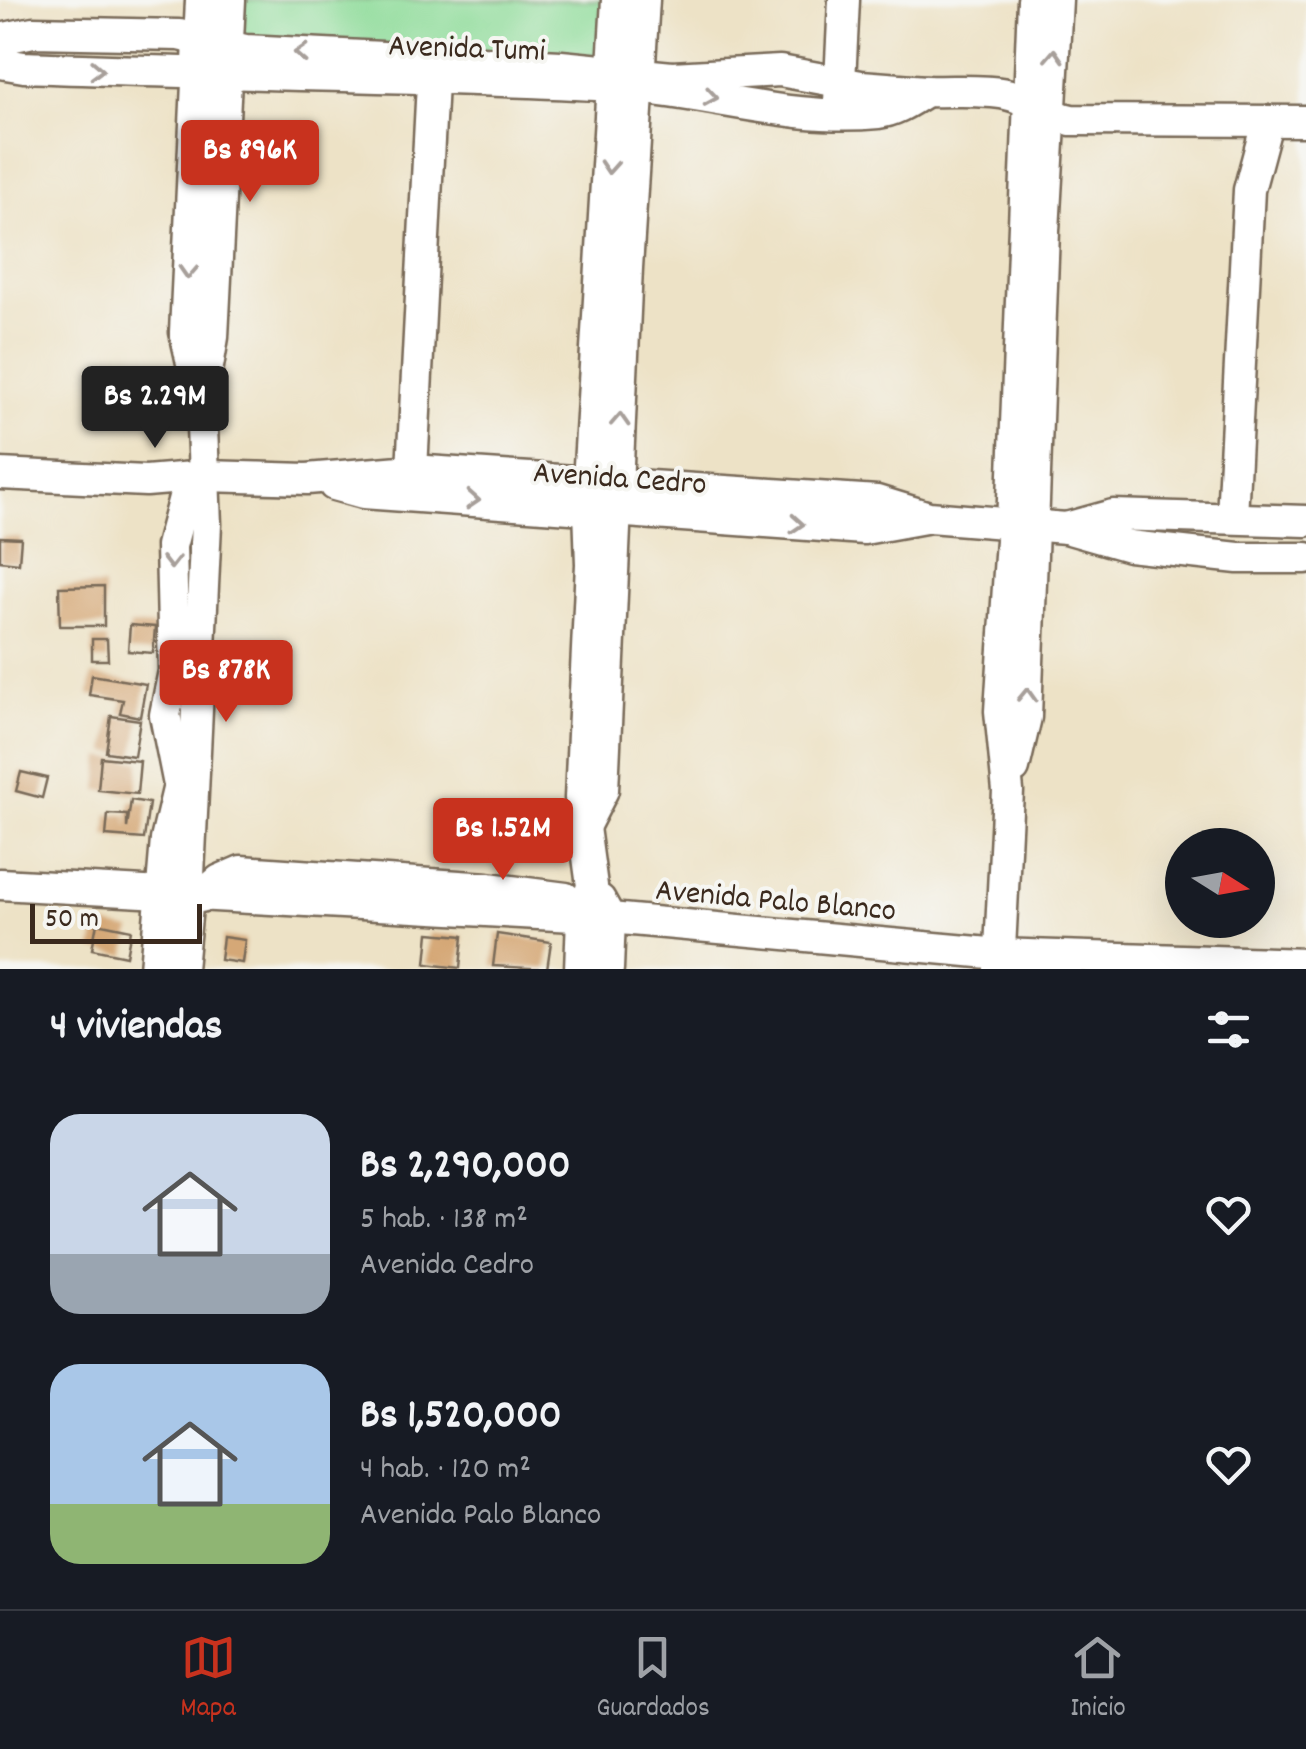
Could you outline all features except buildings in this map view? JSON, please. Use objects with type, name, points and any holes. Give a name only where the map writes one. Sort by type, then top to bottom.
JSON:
[{"type":"street","points":[[200,0],[213,58]]},
{"type":"street","points":[[181,969],[184,896],[166,840],[179,785],[164,714],[174,671],[171,546],[186,490],[205,476],[202,403],[185,332],[213,58],[230,0]]},
{"type":"street","points":[[617,0],[627,79]]},
{"type":"street","points":[[608,969],[596,917],[580,798],[591,564],[602,496],[627,79],[644,0]]},
{"type":"street","points":[[837,113],[844,0]]},
{"type":"street","points":[[1000,961],[1008,791],[1000,711],[1023,525],[1039,108],[1033,0]]},
{"type":"street","points":[[1039,108],[1058,0]]},
{"type":"street","name":"Avenida Tumi","points":[[0,39],[33,32],[213,58]]},
{"type":"street","name":"Avenida Tumi","points":[[0,63],[213,58],[246,50],[433,70],[627,79],[780,71],[926,91],[1002,93],[1071,120],[1306,122]]},
{"type":"street","points":[[413,483],[433,70]]},
{"type":"street","name":"Avenida Tumi","points":[[627,79],[788,109],[837,113],[880,112],[926,91]]},
{"type":"street","points":[[1232,517],[1249,190],[1267,123]]},
{"type":"street","name":"Avenida Cedro","points":[[0,474],[146,482],[205,476],[307,478],[363,492],[413,483],[602,496],[864,529],[929,517],[1066,528],[1128,546],[1238,558],[1306,558]]},
{"type":"street","name":"Avenida Cedro","points":[[1066,528],[1113,514],[1306,521]]},
{"type":"street","name":"Avenida Palo Blanco","points":[[0,884],[596,917],[1000,961],[1306,964]]},
{"type":"street","points":[[155,969],[184,896]]},
{"type":"street","points":[[580,969],[596,917]]},
{"type":"green space","points":[[244,0],[603,0],[600,57],[242,40]]}]
